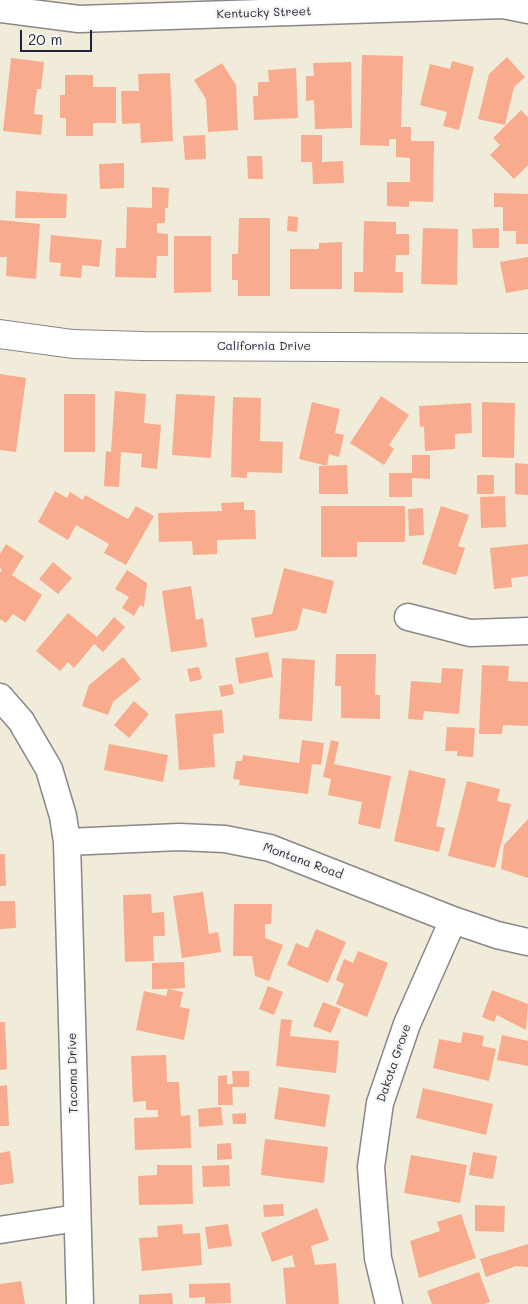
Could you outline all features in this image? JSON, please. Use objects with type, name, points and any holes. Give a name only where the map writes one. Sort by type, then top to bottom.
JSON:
[{"type":"street","name":"Kentucky Street","points":[[0,9],[79,19],[503,5],[528,10]]},
{"type":"street","name":"California Drive","points":[[0,334],[73,344],[143,346],[528,348]]},
{"type":"street","points":[[408,617],[470,633],[528,631]]},
{"type":"street","name":"Tacoma Drive","points":[[0,697],[25,727],[49,769],[63,816],[67,842],[80,1304]]},
{"type":"street","name":"Montana Road","points":[[67,842],[179,837],[234,840],[270,848],[453,920],[497,935],[528,942]]},
{"type":"street","name":"Dakota Grove","points":[[389,1304],[378,1258],[370,1167],[380,1103],[407,1024],[453,920]]},
{"type":"street","points":[[0,1230],[77,1218]]},
{"type":"building","points":[[362,55],[403,56],[401,127],[411,127],[411,141],[434,141],[433,202],[409,201],[409,207],[387,206],[387,182],[410,182],[410,158],[396,157],[396,139],[389,139],[389,146],[360,145]]},
{"type":"building","points":[[507,57],[525,77],[514,87],[505,125],[478,119],[489,74]]},
{"type":"building","points":[[11,58],[44,62],[41,89],[37,89],[34,114],[43,115],[41,135],[3,131]]},
{"type":"building","points":[[452,61],[474,67],[459,130],[443,126],[447,112],[420,105],[430,64],[450,69]]},
{"type":"building","points":[[351,62],[352,128],[315,129],[314,100],[306,101],[306,76],[314,76],[313,63]]},
{"type":"building","points":[[222,63],[236,85],[238,130],[208,132],[206,99],[194,80]]},
{"type":"building","points":[[296,68],[298,118],[254,120],[253,96],[258,96],[258,82],[269,82],[268,70]]},
{"type":"building","points":[[170,73],[173,141],[141,143],[140,123],[122,124],[121,91],[139,91],[138,74]]},
{"type":"building","points":[[65,75],[93,75],[93,87],[116,87],[116,123],[93,123],[93,136],[66,136],[66,118],[60,118],[60,95],[65,95]]},
{"type":"building","points":[[521,110],[528,117],[528,165],[514,179],[490,155],[500,145],[493,138]]},
{"type":"building","points":[[205,135],[206,159],[185,160],[183,136]]},
{"type":"building","points":[[301,135],[322,135],[322,162],[343,161],[344,183],[313,184],[312,162],[301,162]]},
{"type":"building","points":[[247,156],[262,156],[263,179],[248,179]]},
{"type":"building","points":[[124,163],[124,188],[100,189],[99,164]]},
{"type":"building","points":[[152,187],[169,188],[168,208],[165,208],[165,223],[157,223],[157,233],[168,234],[168,256],[157,256],[156,278],[115,277],[116,248],[126,248],[127,207],[152,208]]},
{"type":"building","points":[[16,191],[67,194],[66,218],[15,218]]},
{"type":"building","points":[[494,193],[528,194],[528,244],[516,244],[516,231],[503,231],[503,207],[494,207]]},
{"type":"building","points":[[288,216],[298,217],[297,232],[287,231]]},
{"type":"building","points":[[239,218],[270,218],[270,296],[238,296],[238,280],[232,280],[232,254],[238,254]]},
{"type":"building","points":[[0,220],[40,224],[36,279],[6,276],[7,257],[0,257]]},
{"type":"building","points":[[364,221],[396,222],[396,234],[409,234],[409,255],[396,255],[395,272],[403,272],[403,293],[354,292],[354,272],[363,272]]},
{"type":"building","points":[[423,228],[458,229],[457,285],[421,284]]},
{"type":"building","points":[[499,228],[499,248],[473,248],[472,229]]},
{"type":"building","points":[[51,235],[102,240],[99,267],[82,265],[81,278],[60,276],[61,263],[49,262]]},
{"type":"building","points":[[174,236],[211,236],[211,292],[174,293]]},
{"type":"building","points":[[342,242],[342,289],[290,289],[290,249],[319,249],[319,243]]},
{"type":"building","points":[[528,257],[528,289],[506,293],[500,262]]},
{"type":"building","points":[[0,374],[26,378],[16,452],[0,450]]},
{"type":"building","points":[[115,391],[146,394],[144,423],[161,425],[157,469],[141,467],[142,454],[121,452],[119,487],[104,486],[106,451],[111,452]]},
{"type":"building","points":[[64,394],[95,394],[95,452],[64,452]]},
{"type":"building","points":[[176,394],[215,396],[211,458],[172,455]]},
{"type":"building","points":[[381,396],[409,415],[389,445],[394,449],[384,465],[350,443]]},
{"type":"building","points":[[233,397],[261,398],[260,441],[283,442],[282,473],[247,472],[247,478],[231,477]]},
{"type":"building","points":[[312,402],[340,409],[335,433],[344,435],[339,457],[329,454],[327,466],[299,459]]},
{"type":"building","points":[[482,402],[515,403],[514,458],[482,457]]},
{"type":"building","points":[[471,403],[472,433],[455,434],[455,449],[425,451],[424,426],[420,427],[419,406]]},
{"type":"building","points":[[412,455],[430,455],[430,479],[412,478],[412,497],[389,497],[389,473],[412,473]]},
{"type":"building","points":[[515,463],[528,464],[528,495],[515,494]]},
{"type":"building","points":[[347,465],[348,494],[319,494],[319,466]]},
{"type":"building","points":[[477,475],[494,475],[494,494],[477,494]]},
{"type":"building","points":[[55,491],[67,498],[70,492],[83,500],[85,495],[128,519],[136,506],[154,516],[126,565],[104,553],[109,544],[76,525],[68,540],[38,522]]},
{"type":"building","points":[[505,496],[506,527],[481,528],[480,497]]},
{"type":"building","points":[[244,502],[244,510],[255,510],[256,539],[217,540],[217,554],[193,555],[192,541],[159,542],[158,513],[222,511],[221,503]]},
{"type":"building","points":[[321,506],[405,506],[405,542],[357,542],[357,557],[321,557]]},
{"type":"building","points":[[441,506],[469,515],[458,546],[465,548],[456,575],[422,564]]},
{"type":"building","points":[[423,508],[424,535],[409,536],[408,509]]},
{"type":"building","points":[[6,544],[24,556],[12,575],[42,595],[25,622],[13,614],[6,623],[0,619],[0,573],[2,570],[0,568],[0,554]]},
{"type":"building","points":[[528,544],[528,576],[511,578],[512,587],[494,589],[490,548]]},
{"type":"building","points":[[53,562],[72,578],[58,594],[39,579]]},
{"type":"building","points":[[284,568],[334,581],[326,614],[303,608],[297,630],[255,638],[251,618],[272,614]]},
{"type":"building","points":[[127,570],[147,583],[144,607],[140,605],[134,616],[122,608],[129,597],[115,589]]},
{"type":"building","points":[[191,586],[196,620],[203,618],[207,647],[171,652],[162,591]]},
{"type":"building","points":[[68,613],[97,637],[114,617],[125,627],[103,652],[94,644],[74,668],[68,662],[60,671],[36,651]]},
{"type":"building","points":[[268,652],[273,677],[239,684],[235,658]]},
{"type":"building","points":[[336,654],[376,654],[375,695],[380,695],[380,719],[341,718],[341,686],[335,686]]},
{"type":"building","points":[[123,657],[141,679],[113,702],[108,715],[82,706],[89,685]]},
{"type":"building","points":[[282,658],[315,660],[312,721],[279,719]]},
{"type":"building","points":[[482,665],[509,666],[508,681],[528,682],[528,726],[503,725],[502,734],[479,734]]},
{"type":"building","points":[[199,667],[202,679],[190,682],[187,669]]},
{"type":"building","points":[[442,668],[463,669],[459,714],[424,711],[423,720],[408,719],[411,681],[441,683]]},
{"type":"building","points":[[232,684],[234,694],[221,697],[219,686]]},
{"type":"building","points":[[134,701],[149,714],[129,738],[114,725]]},
{"type":"building","points":[[222,710],[224,733],[213,734],[215,767],[179,770],[175,714]]},
{"type":"building","points":[[447,727],[475,728],[473,757],[457,756],[457,751],[445,751]]},
{"type":"building","points":[[302,740],[324,743],[321,765],[312,764],[308,794],[239,785],[240,780],[233,779],[236,761],[242,761],[243,755],[299,763]]},
{"type":"building","points":[[331,740],[339,742],[334,764],[391,776],[380,829],[358,824],[362,802],[328,795],[331,779],[323,777]]},
{"type":"building","points":[[109,744],[168,755],[163,782],[104,770]]},
{"type":"building","points":[[409,770],[446,779],[436,826],[445,828],[439,852],[394,841]]},
{"type":"building","points":[[467,781],[500,789],[497,801],[511,804],[495,868],[448,856]]},
{"type":"building","points":[[528,819],[528,878],[501,869],[504,845]]},
{"type":"building","points":[[0,854],[5,854],[6,886],[0,886]]},
{"type":"building","points":[[203,892],[209,934],[218,932],[221,952],[182,958],[173,896]]},
{"type":"building","points":[[151,894],[152,913],[164,912],[165,936],[153,936],[154,961],[125,962],[123,895]]},
{"type":"building","points":[[0,901],[15,901],[16,928],[0,929]]},
{"type":"building","points":[[234,904],[272,904],[271,924],[265,924],[265,938],[283,945],[269,981],[255,976],[252,956],[233,956]]},
{"type":"building","points":[[316,929],[346,942],[328,983],[287,965],[296,943],[308,948]]},
{"type":"building","points":[[358,951],[388,963],[367,1017],[336,1004],[344,984],[336,980],[344,959],[353,963]]},
{"type":"building","points":[[184,962],[185,988],[152,989],[152,963]]},
{"type":"building","points":[[268,986],[283,992],[274,1015],[259,1009]]},
{"type":"building","points":[[168,989],[183,992],[180,1007],[190,1009],[184,1040],[136,1030],[144,991],[166,996]]},
{"type":"building","points":[[492,990],[528,1004],[526,1030],[497,1015],[494,1022],[482,1017]]},
{"type":"building","points":[[323,1002],[341,1009],[331,1033],[313,1026]]},
{"type":"building","points":[[281,1019],[292,1020],[290,1036],[339,1041],[336,1073],[276,1066]]},
{"type":"building","points":[[0,1022],[5,1022],[7,1069],[0,1070]]},
{"type":"building","points":[[463,1032],[484,1036],[482,1046],[496,1049],[489,1081],[433,1068],[439,1039],[461,1043]]},
{"type":"building","points":[[502,1035],[528,1041],[528,1066],[497,1060]]},
{"type":"building","points":[[166,1055],[167,1082],[179,1082],[181,1116],[190,1115],[191,1148],[135,1150],[134,1118],[158,1117],[158,1110],[146,1110],[146,1101],[133,1102],[131,1056]]},
{"type":"building","points":[[232,1071],[249,1071],[249,1087],[232,1087],[233,1105],[218,1105],[218,1076],[227,1075],[227,1084],[233,1084]]},
{"type":"building","points":[[7,1085],[9,1126],[0,1126],[0,1086]]},
{"type":"building","points":[[279,1087],[330,1095],[325,1127],[274,1119]]},
{"type":"building","points":[[423,1088],[493,1104],[486,1135],[416,1118]]},
{"type":"building","points":[[221,1107],[223,1125],[199,1127],[198,1109]]},
{"type":"building","points":[[246,1113],[246,1124],[233,1124],[232,1114]]},
{"type":"building","points":[[265,1139],[328,1147],[324,1183],[261,1175]]},
{"type":"building","points":[[231,1143],[232,1159],[217,1160],[217,1144]]},
{"type":"building","points":[[10,1151],[14,1183],[0,1185],[0,1153]]},
{"type":"building","points":[[473,1152],[497,1156],[493,1179],[469,1175]]},
{"type":"building","points":[[411,1155],[467,1165],[460,1203],[404,1193]]},
{"type":"building","points":[[157,1165],[192,1165],[193,1204],[139,1205],[138,1176],[157,1175]]},
{"type":"building","points":[[229,1165],[230,1186],[203,1187],[202,1166]]},
{"type":"building","points":[[283,1204],[284,1216],[264,1217],[263,1205]]},
{"type":"building","points":[[475,1205],[505,1206],[504,1232],[475,1231]]},
{"type":"building","points":[[317,1208],[329,1240],[311,1246],[315,1265],[336,1263],[339,1304],[286,1304],[283,1268],[295,1267],[292,1255],[272,1262],[261,1233]]},
{"type":"building","points":[[461,1214],[476,1258],[419,1278],[410,1241],[440,1231],[437,1222]]},
{"type":"building","points":[[182,1224],[183,1234],[200,1233],[202,1265],[142,1271],[139,1238],[158,1237],[157,1226]]},
{"type":"building","points":[[228,1224],[232,1246],[208,1249],[205,1227]]},
{"type":"building","points":[[528,1244],[528,1267],[516,1266],[486,1277],[480,1259]]},
{"type":"building","points":[[479,1272],[490,1302],[483,1304],[432,1304],[427,1291]]},
{"type":"building","points":[[21,1281],[25,1304],[0,1304],[0,1284]]},
{"type":"building","points":[[230,1283],[231,1303],[205,1304],[205,1297],[189,1298],[189,1284]]},
{"type":"building","points":[[172,1293],[173,1304],[139,1304],[139,1295]]}]
